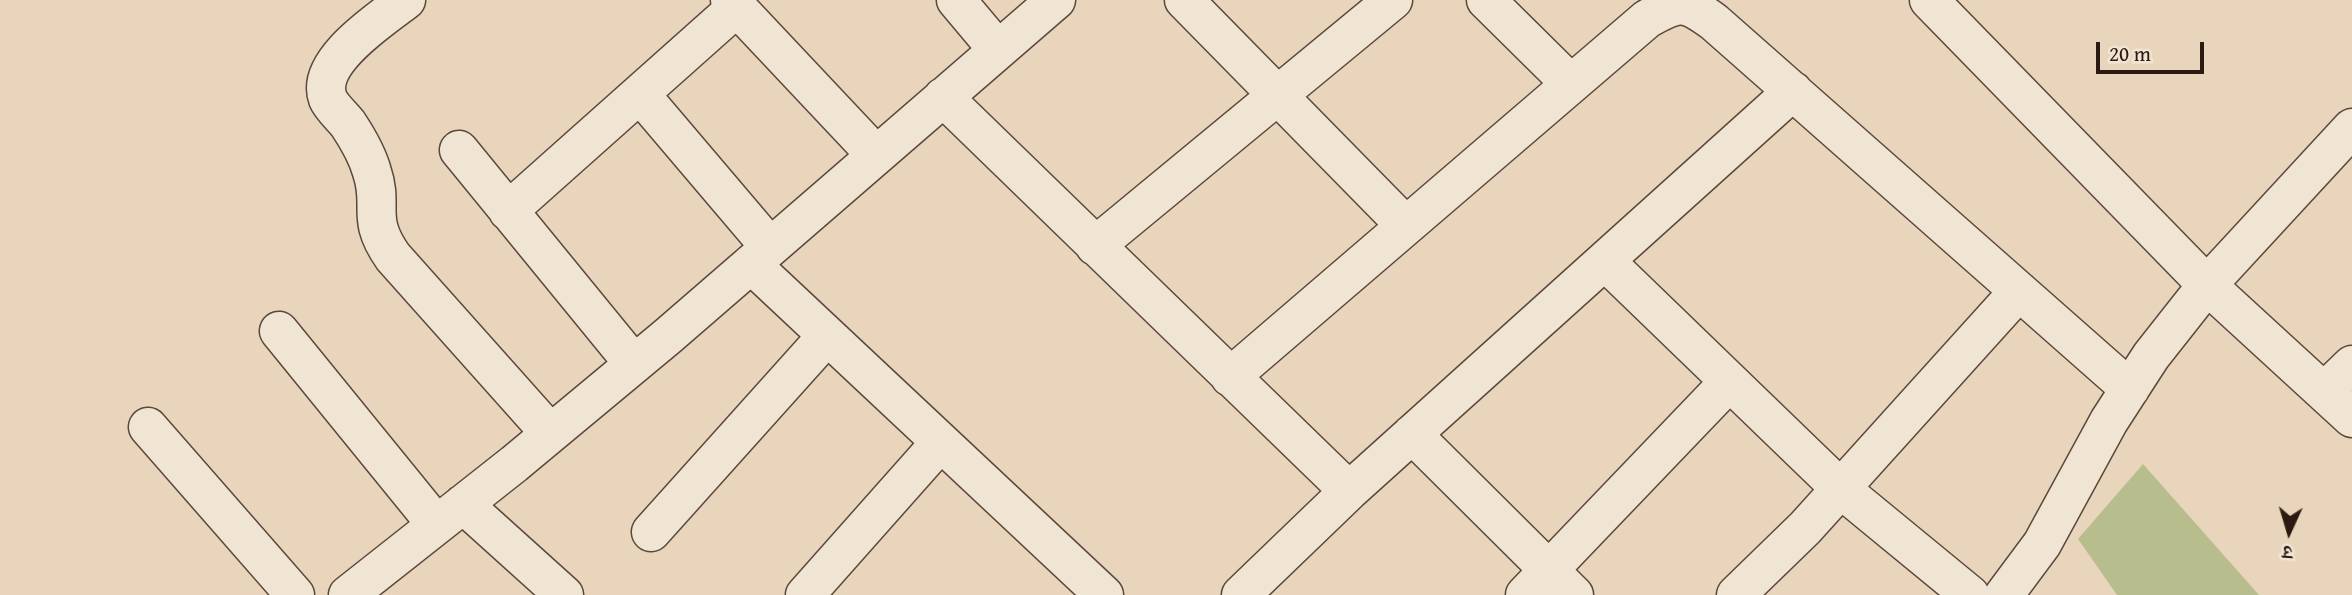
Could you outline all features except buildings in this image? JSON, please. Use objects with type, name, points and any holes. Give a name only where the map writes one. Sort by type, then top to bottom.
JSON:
[{"type":"street","points":[[405,0],[360,36],[332,66],[324,82],[329,101],[366,154],[374,176],[374,216],[380,239],[393,257],[551,433]]},
{"type":"street","points":[[956,0],[998,50]]},
{"type":"street","points":[[348,595],[634,364],[1056,0]]},
{"type":"street","points":[[1184,0],[1405,226]]},
{"type":"street","points":[[1095,246],[1393,0]]},
{"type":"street","points":[[1486,0],[1571,84]]},
{"type":"street","points":[[1930,0],[2207,285],[2352,418]]},
{"type":"street","points":[[1230,377],[1647,19],[1672,2],[1692,6],[1793,91],[2130,388]]},
{"type":"street","points":[[508,211],[640,94],[733,4],[876,155]]},
{"type":"street","points":[[1241,595],[1349,491],[1793,91]]},
{"type":"street","points":[[640,94],[760,256],[827,337],[1104,595]]},
{"type":"street","points":[[943,97],[1349,491]]},
{"type":"street","points":[[2004,595],[2042,544],[2130,388],[2207,285],[2352,128]]},
{"type":"street","points":[[459,150],[634,364]]},
{"type":"street","points":[[1605,261],[1841,489],[1970,595]]},
{"type":"street","points":[[1736,595],[1841,489],[2020,291]]},
{"type":"street","points":[[279,331],[450,514],[564,595]]},
{"type":"street","points":[[651,532],[827,337]]},
{"type":"street","points":[[2324,393],[2352,365]]},
{"type":"street","points":[[1412,434],[1550,587],[1729,382]]},
{"type":"street","points":[[148,427],[295,595]]},
{"type":"street","points":[[805,595],[939,444]]},
{"type":"green space","points":[[2143,464],[2259,595],[2117,595],[2078,539]]}]
